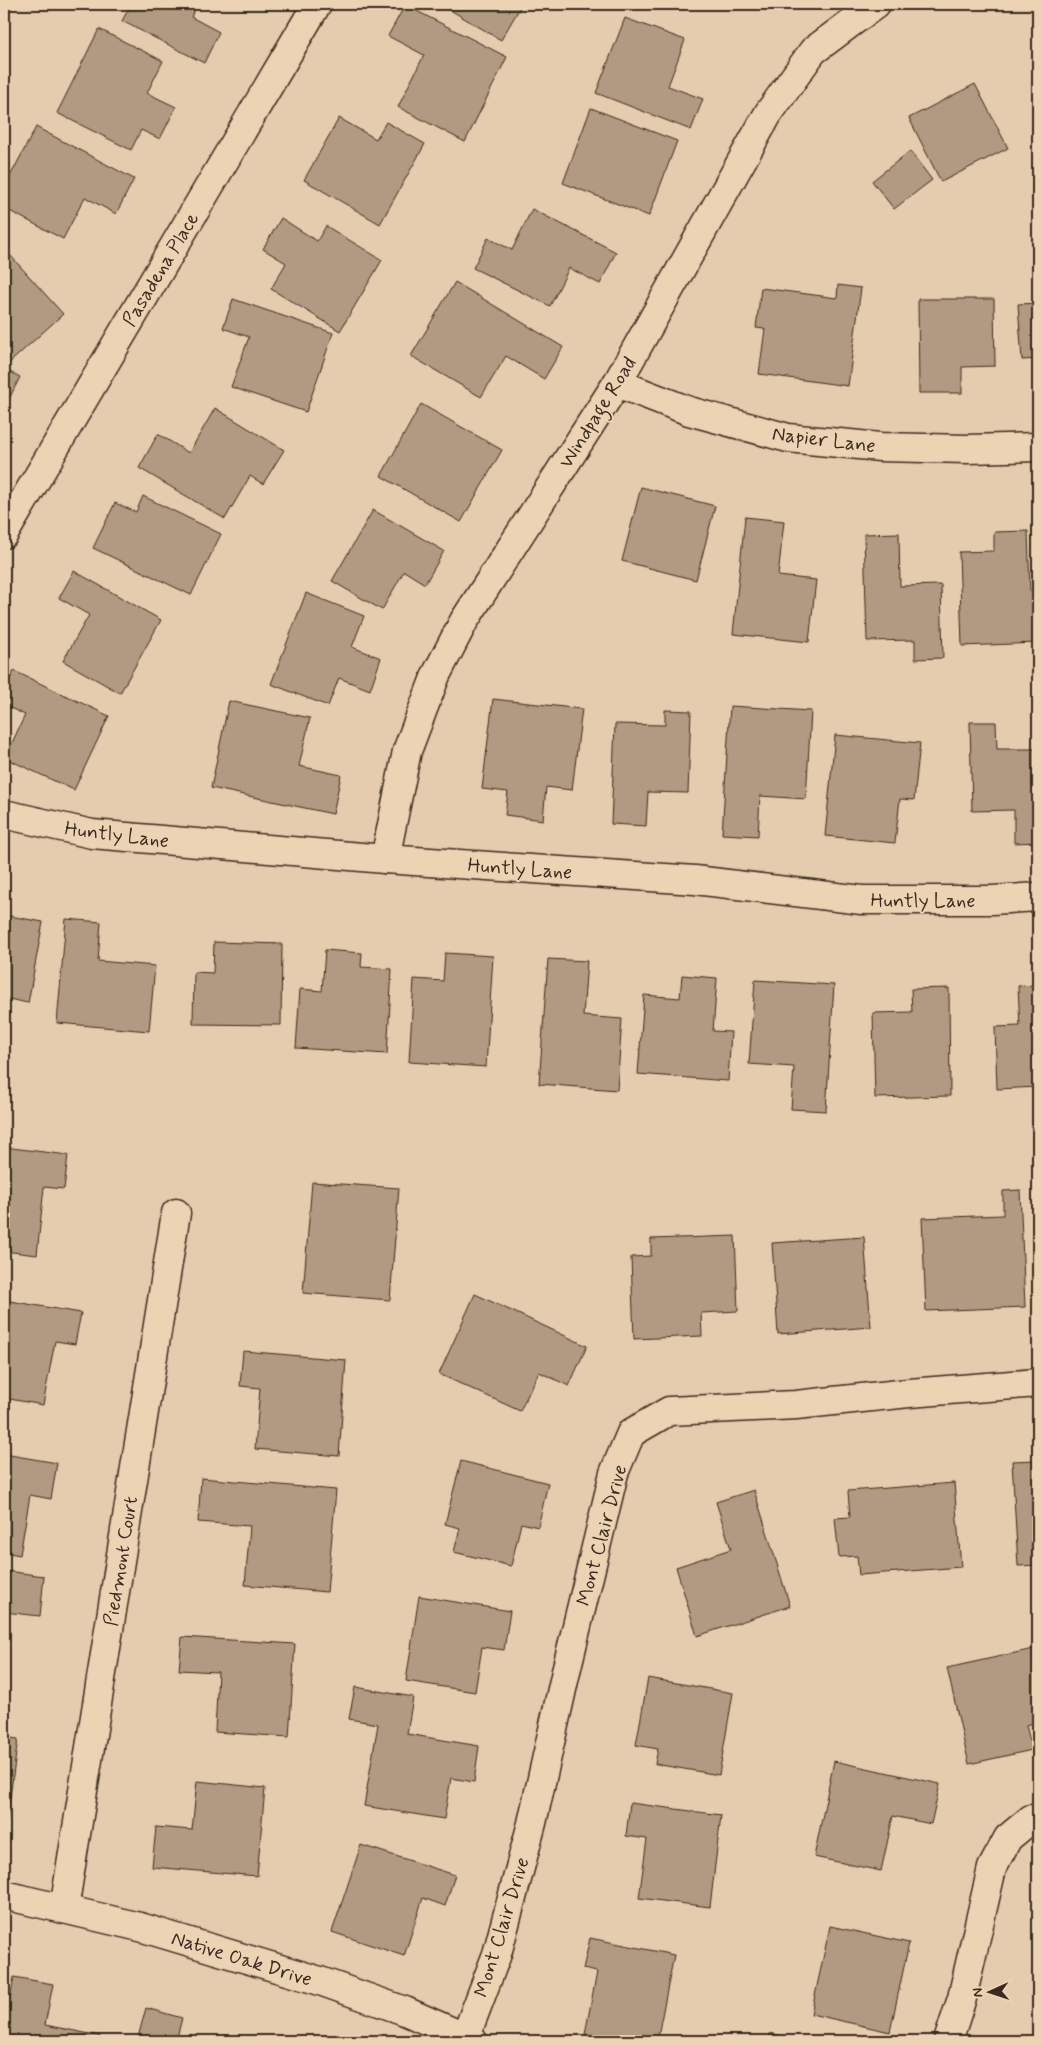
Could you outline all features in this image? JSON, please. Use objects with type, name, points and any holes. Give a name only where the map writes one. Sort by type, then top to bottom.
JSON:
[{"type":"street","name":"Pasadena Place","points":[[4,534],[317,4]]},
{"type":"street","name":"Windpage Road","points":[[384,859],[407,751],[436,675],[464,621],[617,383],[768,114],[814,51],[876,4]]},
{"type":"street","name":"Napier Lane","points":[[617,383],[688,411],[788,438],[880,447],[968,449],[1038,447]]},
{"type":"street","name":"Huntly Lane","points":[[4,814],[92,834],[384,859],[695,880],[862,900],[992,900],[1038,897]]},
{"type":"street","name":"Piedmont Court","points":[[64,1909],[176,1213]]},
{"type":"street","name":"Mont Clair Drive","points":[[469,2040],[497,1954],[532,1823],[567,1667],[614,1473],[631,1433],[669,1411],[796,1405],[909,1393],[1038,1383]]},
{"type":"street","points":[[948,2041],[962,1998],[992,1868],[1008,1838],[1031,1819],[1038,1819]]},
{"type":"street","name":"Native Oak Drive","points":[[4,1895],[140,1927],[320,1981],[405,2011],[469,2040]]},
{"type":"building","points":[[131,4],[197,4],[191,17],[219,32],[204,63],[122,21]]},
{"type":"building","points":[[440,4],[522,4],[501,40]]},
{"type":"building","points":[[405,5],[507,57],[465,142],[398,107],[424,55],[388,36]]},
{"type":"building","points":[[625,18],[685,40],[668,86],[703,99],[691,130],[596,93]]},
{"type":"building","points":[[99,29],[163,61],[147,93],[176,107],[160,139],[141,130],[131,150],[57,113]]},
{"type":"building","points":[[975,84],[1008,148],[941,182],[909,118]]},
{"type":"building","points":[[1035,98],[1038,98],[1038,163]]},
{"type":"building","points":[[591,108],[677,141],[649,216],[563,183]]},
{"type":"building","points":[[339,118],[376,139],[386,122],[425,144],[380,224],[304,180]]},
{"type":"building","points":[[36,127],[134,179],[116,214],[85,197],[63,239],[4,208],[4,188]]},
{"type":"building","points":[[910,151],[932,180],[894,209],[872,181]]},
{"type":"building","points":[[532,209],[616,252],[600,284],[569,268],[550,306],[473,268],[488,238],[512,250]]},
{"type":"building","points":[[281,218],[317,241],[326,226],[382,260],[340,331],[271,289],[286,263],[263,249]]},
{"type":"building","points":[[10,255],[63,314],[7,365],[4,361],[4,260]]},
{"type":"building","points":[[455,282],[563,347],[544,379],[506,356],[481,397],[411,356]]},
{"type":"building","points":[[838,285],[861,288],[848,386],[759,374],[765,329],[756,328],[761,288],[837,298]]},
{"type":"building","points":[[233,299],[333,333],[306,412],[231,387],[249,337],[223,328]]},
{"type":"building","points":[[918,299],[994,299],[995,366],[962,367],[962,393],[919,393]]},
{"type":"building","points":[[1038,303],[1038,359],[1022,360],[1018,304]]},
{"type":"building","points":[[4,369],[20,377],[4,409]]},
{"type":"building","points":[[421,404],[502,450],[461,522],[381,476]]},
{"type":"building","points":[[215,408],[284,450],[263,484],[250,476],[225,519],[139,468],[158,434],[189,453]]},
{"type":"building","points":[[641,487],[715,506],[696,580],[622,561]]},
{"type":"building","points":[[143,496],[221,534],[191,595],[93,548],[115,503],[136,512]]},
{"type":"building","points":[[373,510],[444,551],[425,584],[404,571],[382,610],[332,581]]},
{"type":"building","points":[[745,517],[784,521],[778,576],[816,580],[809,642],[733,634]]},
{"type":"building","points":[[1028,531],[1030,591],[1038,590],[1038,643],[962,646],[959,552],[994,551],[994,532]]},
{"type":"building","points":[[899,533],[900,586],[941,585],[943,658],[915,659],[915,640],[867,641],[864,534]]},
{"type":"building","points":[[74,571],[161,620],[120,693],[63,661],[89,615],[59,598]]},
{"type":"building","points":[[306,593],[364,616],[352,647],[381,658],[370,690],[339,678],[328,706],[271,684]]},
{"type":"building","points":[[14,671],[109,716],[74,790],[5,758],[25,715],[4,705],[4,692]]},
{"type":"building","points":[[493,699],[582,709],[572,790],[546,787],[543,820],[505,815],[508,792],[482,789]]},
{"type":"building","points":[[229,701],[310,718],[299,766],[341,775],[333,814],[211,788]]},
{"type":"building","points":[[730,706],[811,711],[806,799],[760,796],[758,836],[722,834]]},
{"type":"building","points":[[665,710],[691,711],[688,793],[648,792],[646,826],[611,824],[615,724],[665,725]]},
{"type":"building","points":[[970,722],[996,722],[997,749],[1038,749],[1038,842],[1014,843],[1014,810],[972,811]]},
{"type":"building","points":[[835,735],[920,743],[914,800],[900,799],[895,843],[825,836]]},
{"type":"building","points":[[4,915],[43,922],[28,1003],[4,998]]},
{"type":"building","points":[[66,919],[101,922],[98,961],[155,966],[149,1031],[57,1023]]},
{"type":"building","points":[[214,942],[282,944],[281,1025],[193,1024],[194,972],[213,973]]},
{"type":"building","points":[[325,950],[362,953],[361,967],[392,969],[387,1054],[296,1048],[300,989],[322,991]]},
{"type":"building","points":[[445,953],[493,956],[486,1067],[409,1062],[414,979],[443,981]]},
{"type":"building","points":[[548,959],[587,961],[583,1016],[622,1019],[617,1090],[539,1084]]},
{"type":"building","points":[[682,975],[717,978],[713,1031],[731,1032],[728,1081],[638,1074],[644,995],[680,998]]},
{"type":"building","points":[[755,980],[834,985],[826,1111],[791,1109],[794,1067],[749,1064]]},
{"type":"building","points":[[1038,985],[1038,1087],[997,1089],[995,1027],[1020,1026],[1018,986]]},
{"type":"building","points":[[949,988],[950,1096],[875,1098],[873,1013],[912,1012],[911,989]]},
{"type":"building","points":[[4,1147],[68,1155],[64,1189],[44,1187],[37,1255],[4,1251]]},
{"type":"building","points":[[312,1182],[399,1188],[390,1300],[303,1293]]},
{"type":"building","points":[[1020,1190],[1025,1307],[926,1311],[922,1218],[1003,1215],[1003,1191]]},
{"type":"building","points":[[735,1236],[738,1311],[701,1313],[702,1336],[634,1339],[631,1257],[651,1256],[651,1239]]},
{"type":"building","points":[[864,1237],[871,1327],[778,1334],[772,1243]]},
{"type":"building","points":[[475,1294],[587,1346],[569,1386],[539,1372],[520,1411],[439,1374]]},
{"type":"building","points":[[4,1300],[81,1313],[75,1344],[55,1341],[43,1405],[4,1398]]},
{"type":"building","points":[[243,1351],[346,1360],[339,1456],[255,1449],[260,1388],[240,1386]]},
{"type":"building","points":[[4,1454],[57,1463],[51,1499],[30,1495],[20,1555],[4,1552]]},
{"type":"building","points":[[1038,1460],[1038,1565],[1018,1566],[1012,1461]]},
{"type":"building","points":[[461,1461],[548,1483],[538,1527],[521,1523],[511,1566],[454,1552],[460,1528],[445,1524]]},
{"type":"building","points":[[201,1478],[336,1490],[327,1592],[245,1585],[250,1526],[198,1522]]},
{"type":"building","points":[[954,1483],[961,1567],[859,1575],[857,1556],[839,1557],[835,1518],[850,1517],[848,1491]]},
{"type":"building","points":[[754,1490],[790,1606],[697,1636],[676,1567],[731,1549],[716,1502]]},
{"type":"building","points":[[6,1571],[44,1576],[40,1616],[4,1612]]},
{"type":"building","points":[[419,1596],[510,1611],[504,1650],[482,1647],[475,1692],[406,1681]]},
{"type":"building","points":[[182,1637],[295,1644],[289,1737],[215,1732],[218,1672],[179,1670]]},
{"type":"building","points":[[1038,1648],[1038,1722],[1026,1725],[1032,1750],[969,1764],[947,1668]]},
{"type":"building","points":[[648,1678],[733,1693],[719,1775],[655,1764],[658,1749],[636,1745]]},
{"type":"building","points":[[355,1687],[413,1697],[407,1734],[479,1746],[474,1782],[451,1778],[444,1819],[364,1806],[378,1724],[349,1719]]},
{"type":"building","points":[[4,1737],[18,1739],[5,1834],[4,1834]]},
{"type":"building","points":[[834,1761],[940,1784],[931,1824],[893,1816],[881,1871],[814,1857]]},
{"type":"building","points":[[197,1781],[265,1788],[257,1876],[152,1867],[156,1827],[192,1830]]},
{"type":"building","points":[[630,1803],[721,1815],[710,1907],[639,1898],[647,1839],[626,1836]]},
{"type":"building","points":[[361,1845],[455,1875],[445,1906],[423,1898],[404,1956],[332,1932]]},
{"type":"building","points":[[830,1926],[909,1943],[890,2032],[811,2014]]},
{"type":"building","points":[[590,1938],[674,1955],[657,2041],[620,2041],[585,2034],[597,1972],[583,1969]]},
{"type":"building","points":[[14,1977],[53,1984],[45,2025],[100,2036],[98,2041],[4,2041]]},
{"type":"building","points":[[146,2008],[182,2018],[176,2041],[137,2041]]},
{"type":"building","points":[[770,2033],[800,2041],[768,2041]]}]
